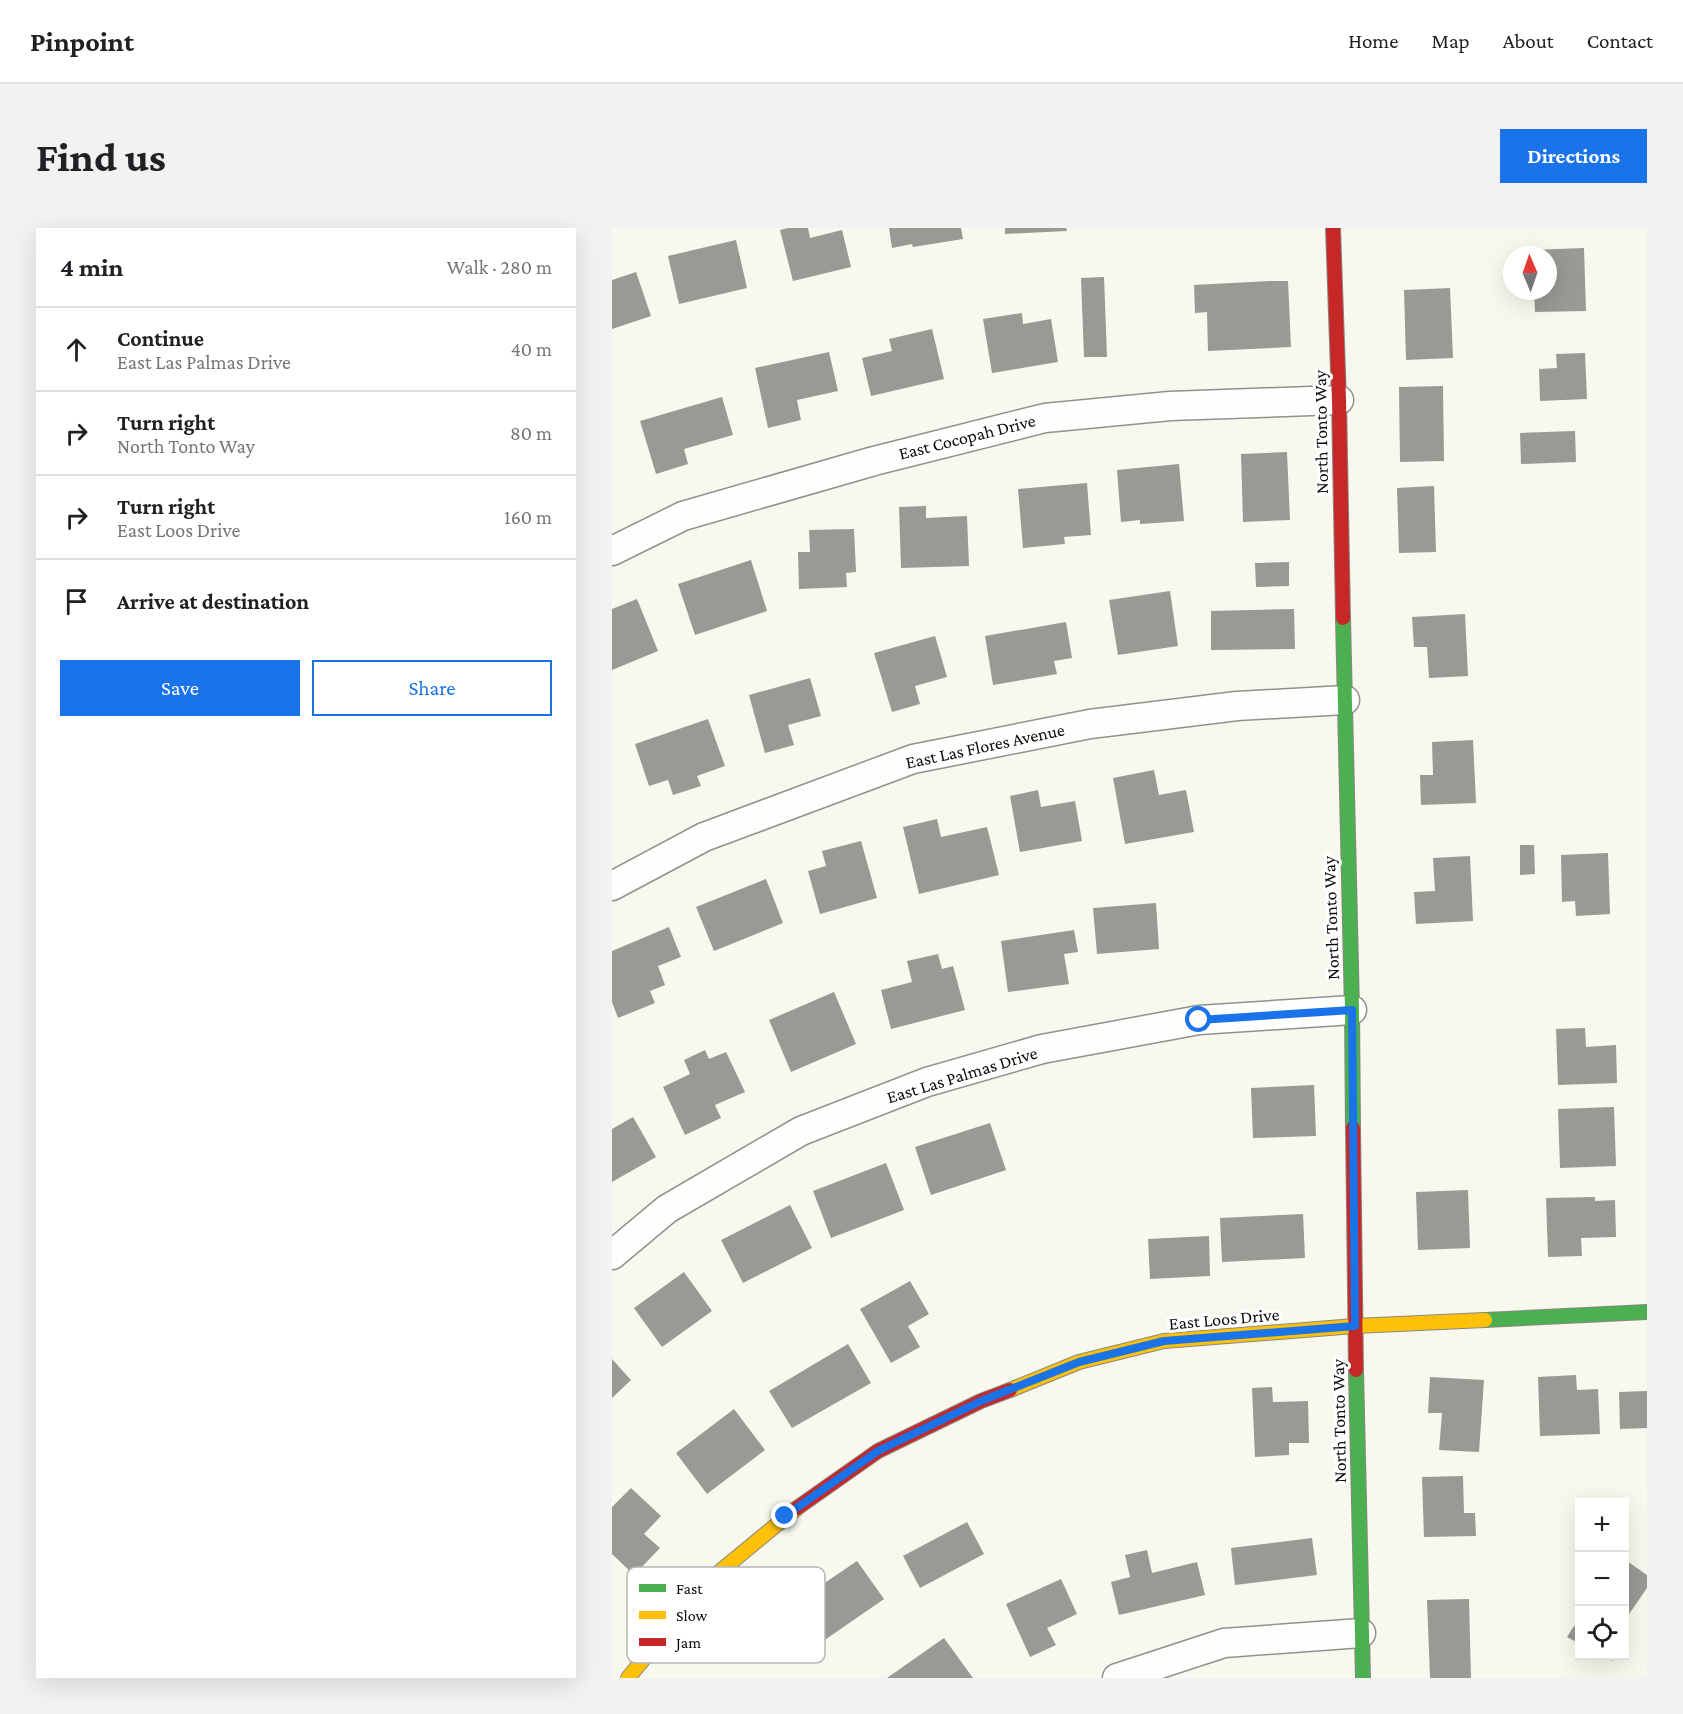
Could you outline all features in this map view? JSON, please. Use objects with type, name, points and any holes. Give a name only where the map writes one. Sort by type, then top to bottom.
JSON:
[{"type":"street","name":"North Tonto Way","points":[[1333,228],[1339,400],[1352,1010],[1355,1326],[1363,1678]]},
{"type":"street","name":"East Cocopah Drive","points":[[612,551],[683,516],[874,461],[1044,418],[1170,406],[1339,400]]},
{"type":"street","name":"East Las Flores Avenue","points":[[612,886],[704,837],[913,759],[1090,724],[1237,706],[1345,700]]},
{"type":"street","name":"East Las Palmas Drive","points":[[612,1255],[667,1209],[801,1131],[927,1082],[1042,1049],[1199,1020],[1352,1010]]},
{"type":"street","name":"East Loos Drive","points":[[725,1567],[785,1516],[878,1451],[971,1406],[1079,1362],[1164,1341],[1355,1326],[1647,1312]]},
{"type":"street","points":[[1117,1678],[1224,1643],[1361,1633]]},
{"type":"street","name":"East Loos Drive","points":[[628,1678],[640,1663]]},
{"type":"building","points":[[808,228],[810,238],[842,230],[851,267],[793,281],[780,230]]},
{"type":"building","points":[[889,228],[961,228],[963,239],[892,248]]},
{"type":"building","points":[[1005,228],[1066,228],[1067,231],[1005,234]]},
{"type":"building","points":[[736,240],[747,288],[679,304],[668,256]]},
{"type":"building","points":[[1584,248],[1586,311],[1535,312],[1534,300],[1557,300],[1557,249]]},
{"type":"building","points":[[636,272],[651,316],[612,329],[612,280]]},
{"type":"building","points":[[1104,277],[1107,357],[1084,357],[1081,278]]},
{"type":"building","points":[[1288,281],[1291,347],[1208,351],[1207,312],[1195,313],[1194,285]]},
{"type":"building","points":[[1450,288],[1453,358],[1406,360],[1404,290]]},
{"type":"building","points":[[1022,313],[1023,324],[1051,319],[1058,362],[992,373],[983,319]]},
{"type":"building","points":[[932,329],[944,379],[871,396],[862,358],[892,351],[889,339]]},
{"type":"building","points":[[829,352],[838,391],[797,400],[801,420],[768,428],[755,368]]},
{"type":"building","points":[[1585,353],[1587,399],[1540,401],[1539,369],[1557,368],[1556,354]]},
{"type":"building","points":[[1443,386],[1444,461],[1400,462],[1399,387]]},
{"type":"building","points":[[722,397],[733,435],[684,449],[688,464],[656,474],[640,421]]},
{"type":"building","points":[[1575,431],[1576,462],[1521,464],[1520,433]]},
{"type":"building","points":[[1287,452],[1290,520],[1243,522],[1241,454]]},
{"type":"building","points":[[1179,464],[1184,521],[1140,524],[1140,520],[1121,522],[1117,470]]},
{"type":"building","points":[[1087,483],[1091,535],[1064,537],[1065,544],[1023,548],[1018,489]]},
{"type":"building","points":[[1434,486],[1436,552],[1399,553],[1397,488]]},
{"type":"building","points":[[926,506],[926,518],[967,516],[969,566],[901,568],[899,507]]},
{"type":"building","points":[[854,529],[856,572],[846,573],[847,587],[799,589],[798,552],[810,552],[809,530]]},
{"type":"building","points":[[751,560],[767,611],[695,635],[678,584]]},
{"type":"building","points":[[1289,562],[1289,586],[1256,587],[1255,563]]},
{"type":"building","points":[[1170,591],[1178,646],[1118,655],[1109,600]]},
{"type":"building","points":[[637,599],[658,651],[612,670],[612,609]]},
{"type":"building","points":[[1294,609],[1295,649],[1211,650],[1211,611]]},
{"type":"building","points":[[1465,614],[1468,676],[1429,678],[1427,647],[1414,647],[1412,617]]},
{"type":"building","points":[[1066,622],[1072,658],[1054,661],[1057,674],[993,685],[985,636]]},
{"type":"building","points":[[935,636],[947,677],[915,686],[920,704],[892,712],[874,653]]},
{"type":"building","points":[[810,678],[821,716],[788,725],[794,745],[765,753],[749,695]]},
{"type":"building","points":[[708,719],[725,766],[697,776],[701,786],[673,795],[668,780],[649,786],[635,744]]},
{"type":"building","points":[[1473,740],[1476,803],[1421,805],[1420,775],[1433,775],[1432,742]]},
{"type":"building","points":[[1154,770],[1159,795],[1186,790],[1194,832],[1125,844],[1113,778]]},
{"type":"building","points":[[1038,790],[1041,807],[1075,801],[1082,841],[1020,852],[1010,796]]},
{"type":"building","points":[[937,819],[941,837],[987,827],[999,875],[919,894],[903,827]]},
{"type":"building","points":[[861,841],[877,898],[820,914],[808,871],[826,866],[822,851]]},
{"type":"building","points":[[1520,845],[1534,845],[1535,874],[1520,875]]},
{"type":"building","points":[[1608,853],[1610,914],[1576,916],[1575,901],[1562,902],[1561,855]]},
{"type":"building","points":[[1470,856],[1473,921],[1416,924],[1414,892],[1435,891],[1433,858]]},
{"type":"building","points":[[766,879],[783,923],[714,951],[696,907]]},
{"type":"building","points":[[1156,903],[1159,949],[1097,954],[1093,908]]},
{"type":"building","points":[[669,927],[681,957],[658,966],[665,985],[650,991],[655,1003],[618,1018],[612,1002],[612,951]]},
{"type":"building","points":[[1074,930],[1078,952],[1064,954],[1069,984],[1008,992],[1001,941]]},
{"type":"building","points":[[938,954],[942,969],[953,966],[965,1010],[891,1029],[881,990],[912,982],[907,961]]},
{"type":"building","points":[[834,992],[856,1044],[791,1072],[769,1020]]},
{"type":"building","points":[[1585,1028],[1586,1047],[1616,1045],[1617,1083],[1558,1085],[1556,1029]]},
{"type":"building","points":[[705,1050],[709,1059],[726,1052],[745,1092],[715,1105],[721,1118],[685,1135],[663,1087],[690,1074],[684,1060]]},
{"type":"building","points":[[1314,1085],[1316,1136],[1253,1138],[1251,1088]]},
{"type":"building","points":[[1614,1107],[1616,1166],[1560,1168],[1558,1109]]},
{"type":"building","points":[[633,1117],[656,1157],[612,1182],[612,1129]]},
{"type":"building","points":[[990,1123],[1006,1170],[931,1195],[915,1147]]},
{"type":"building","points":[[886,1163],[904,1210],[831,1238],[813,1191]]},
{"type":"building","points":[[1468,1190],[1470,1248],[1418,1250],[1416,1192]]},
{"type":"building","points":[[1595,1197],[1595,1201],[1615,1200],[1616,1237],[1581,1238],[1582,1256],[1548,1257],[1546,1198]]},
{"type":"building","points":[[790,1205],[812,1248],[743,1283],[721,1240]]},
{"type":"building","points":[[1303,1214],[1305,1258],[1222,1262],[1220,1218]]},
{"type":"building","points":[[1209,1236],[1210,1276],[1150,1279],[1148,1239]]},
{"type":"building","points":[[684,1272],[712,1311],[662,1347],[634,1308]]},
{"type":"building","points":[[910,1281],[929,1314],[908,1326],[920,1347],[891,1363],[860,1309]]},
{"type":"building","points":[[848,1344],[871,1383],[792,1428],[769,1391]]},
{"type":"building","points":[[612,1359],[631,1380],[612,1398]]},
{"type":"building","points":[[1576,1375],[1577,1390],[1598,1389],[1600,1434],[1540,1436],[1538,1377]]},
{"type":"building","points":[[1430,1377],[1484,1380],[1479,1452],[1439,1450],[1442,1413],[1428,1413]]},
{"type":"building","points":[[1272,1387],[1273,1402],[1308,1401],[1309,1443],[1289,1443],[1289,1455],[1255,1457],[1252,1388]]},
{"type":"building","points":[[1647,1391],[1647,1428],[1620,1429],[1619,1392]]},
{"type":"building","points":[[734,1409],[765,1450],[707,1494],[676,1453]]},
{"type":"building","points":[[1463,1476],[1464,1513],[1475,1513],[1476,1536],[1424,1537],[1422,1477]]},
{"type":"building","points":[[631,1488],[661,1516],[644,1534],[660,1548],[642,1567],[627,1568],[612,1554],[612,1507]]},
{"type":"building","points":[[967,1522],[984,1554],[920,1588],[903,1556]]},
{"type":"building","points":[[1312,1538],[1317,1575],[1235,1585],[1231,1548]]},
{"type":"building","points":[[1147,1550],[1152,1573],[1197,1562],[1205,1595],[1119,1615],[1111,1582],[1130,1577],[1125,1555]]},
{"type":"building","points":[[857,1561],[884,1599],[825,1640],[825,1583]]},
{"type":"building","points":[[1629,1562],[1647,1575],[1647,1588],[1629,1614]]},
{"type":"building","points":[[1061,1579],[1077,1614],[1047,1628],[1056,1645],[1030,1657],[1006,1604]]},
{"type":"building","points":[[1469,1599],[1471,1678],[1430,1678],[1427,1600]]},
{"type":"building","points":[[1574,1626],[1575,1626],[1575,1641],[1567,1637]]},
{"type":"building","points":[[944,1638],[973,1678],[887,1678]]},
{"type":"traffic: fast","points":[[1343,618],[1353,1128]]},
{"type":"traffic: fast","points":[[1485,1320],[1647,1312]]},
{"type":"traffic: fast","points":[[1356,1370],[1363,1678]]},
{"type":"traffic: slow","points":[[1010,1390],[1079,1362],[1164,1341],[1355,1326],[1485,1320]]},
{"type":"traffic: slow","points":[[725,1567],[797,1508]]},
{"type":"traffic: slow","points":[[628,1678],[640,1663]]},
{"type":"traffic: jam","points":[[1333,228],[1343,618]]},
{"type":"traffic: jam","points":[[1353,1128],[1356,1370]]},
{"type":"traffic: jam","points":[[797,1508],[878,1451],[981,1401],[1010,1390]]},
{"type":"route","points":[[785,1516],[878,1451],[981,1401],[1079,1362],[1164,1341],[1355,1326],[1352,1010],[1199,1020]]}]
